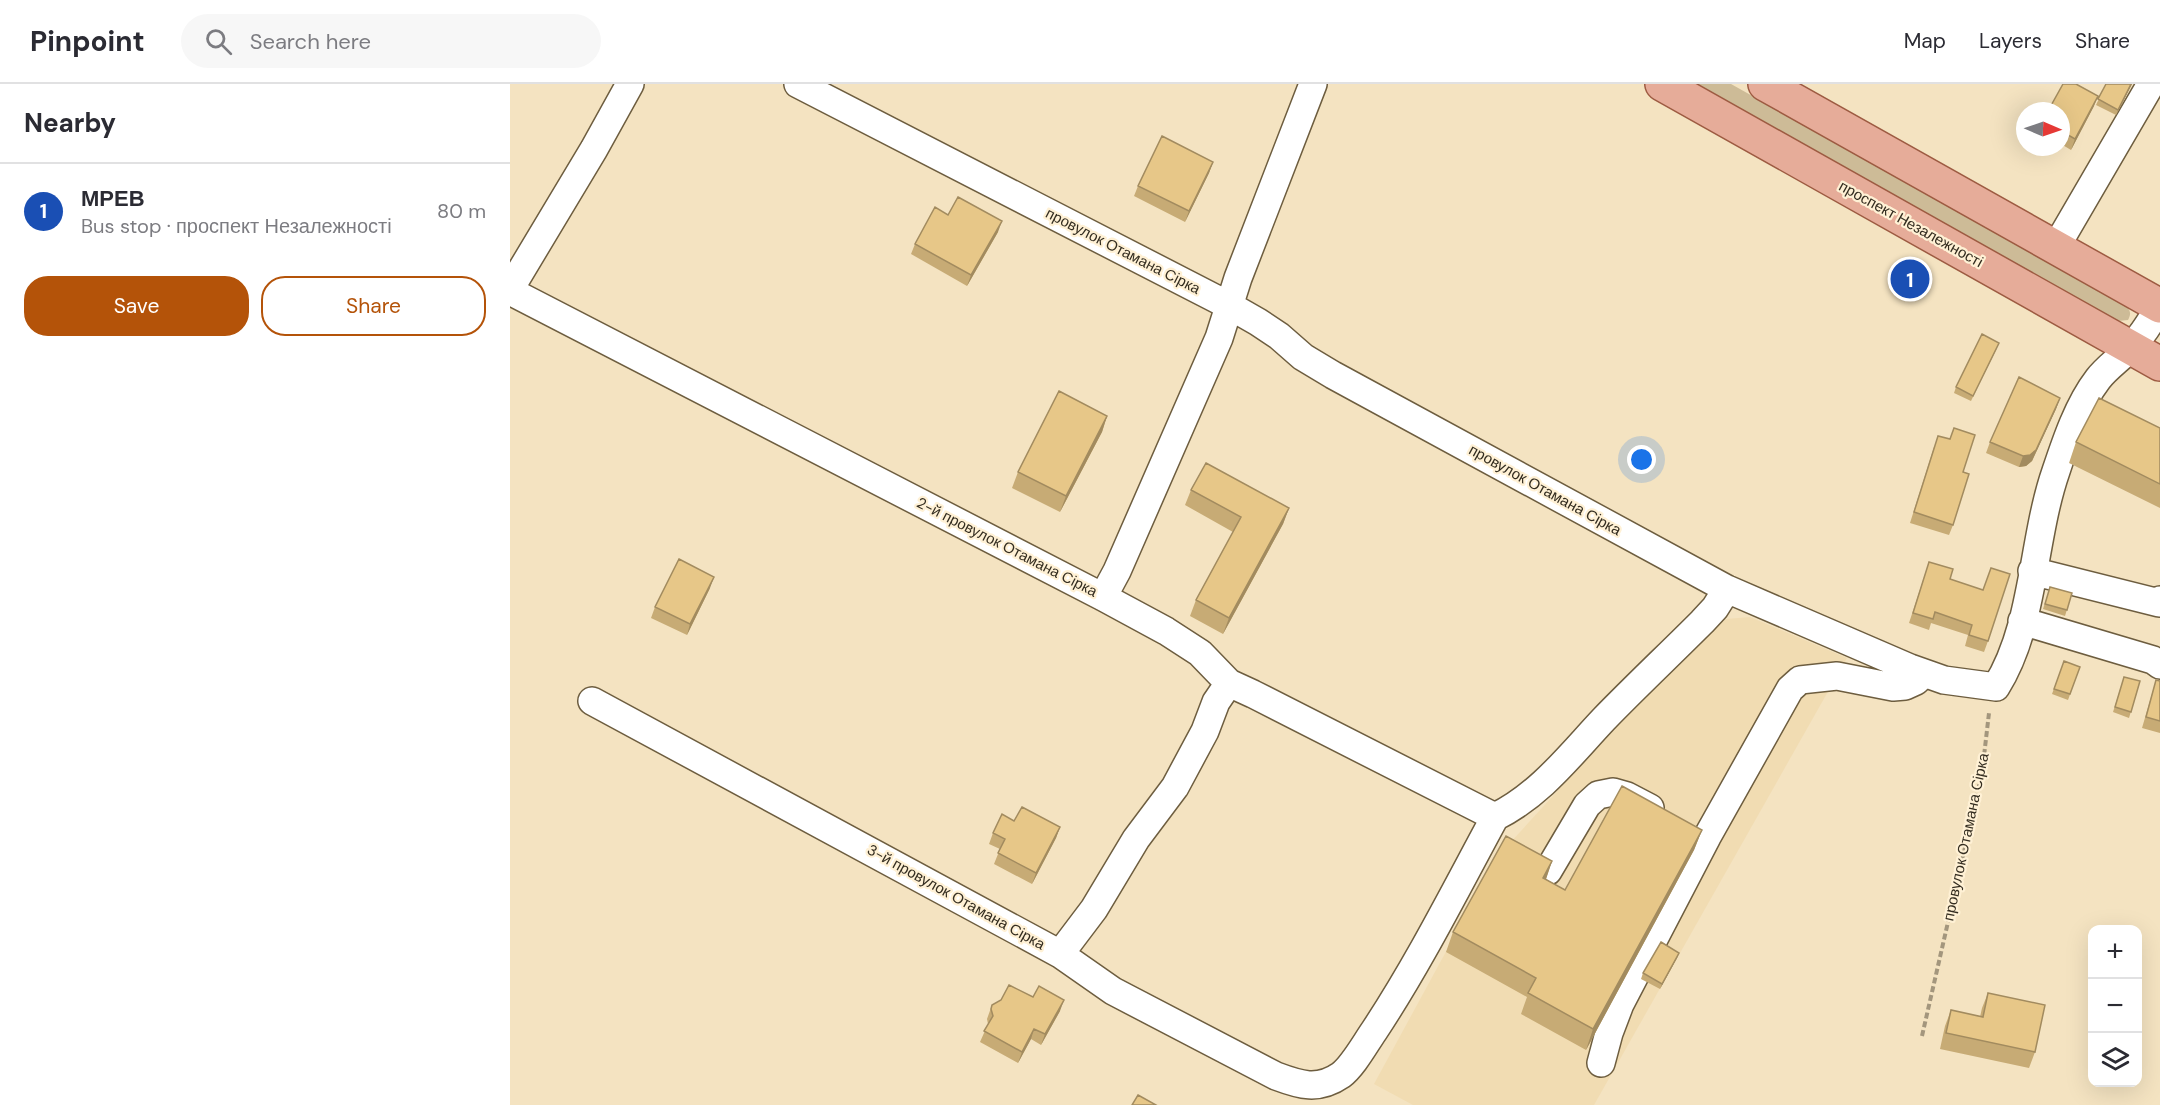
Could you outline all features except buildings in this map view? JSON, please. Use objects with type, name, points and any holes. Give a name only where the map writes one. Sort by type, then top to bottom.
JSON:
[{"type":"main road","name":"проспект Незалежності","points":[[1662,84],[2160,363]]},
{"type":"main road","points":[[1765,84],[2160,306]]},
{"type":"street","points":[[510,290],[630,84]]},
{"type":"street","name":"провулок Отамана Сірка","points":[[798,84],[1230,306],[1333,375],[1727,589],[1924,673],[1944,680],[1995,687]]},
{"type":"street","points":[[1103,597],[1117,571],[1219,338],[1242,267],[1313,84]]},
{"type":"street","points":[[2056,247],[2151,84]]},
{"type":"street","name":"2-й провулок Отамана Сірка","points":[[510,290],[1103,597],[1166,631],[1200,653],[1228,683],[1264,699],[1495,817]]},
{"type":"street","points":[[1995,687],[2006,670],[2022,621],[2055,472],[2079,412],[2103,372],[2131,347],[2160,306]]},
{"type":"street","points":[[2032,571],[2159,603],[2160,600]]},
{"type":"street","points":[[1495,817],[1536,792],[1702,622],[1715,608],[1727,589]]},
{"type":"street","points":[[2022,621],[2153,660],[2160,665]]},
{"type":"street","points":[[1601,1063],[1609,1033],[1687,826],[1790,689],[1800,680],[1837,676],[1893,687],[1905,686],[1916,681],[1924,673]]},
{"type":"street","points":[[1060,954],[1094,909],[1136,839],[1175,787],[1205,731],[1216,702],[1228,683]]},
{"type":"street","name":"3-й провулок Отамана Сірка","points":[[592,701],[1060,954],[1113,991],[1276,1076],[1302,1085],[1321,1084],[1342,1074],[1382,1019],[1423,951],[1495,817]]},
{"type":"street","points":[[1548,872],[1587,805],[1598,795],[1613,792],[1627,796],[1687,826]]},
{"type":"path","name":"провулок Отамана Сірка","points":[[1922,1036],[1982,772],[1988,716],[1995,687]]},
{"type":"shaded area","points":[[1697,84],[1731,84],[2126,306],[2130,313],[2128,320],[2118,321]]},
{"type":"shaded area","points":[[1750,617],[1847,658],[1594,1105],[1413,1105],[1374,1084],[1498,856],[1714,620]]},
{"type":"place","name":"МРЕВ","points":[[1910,279]]}]
